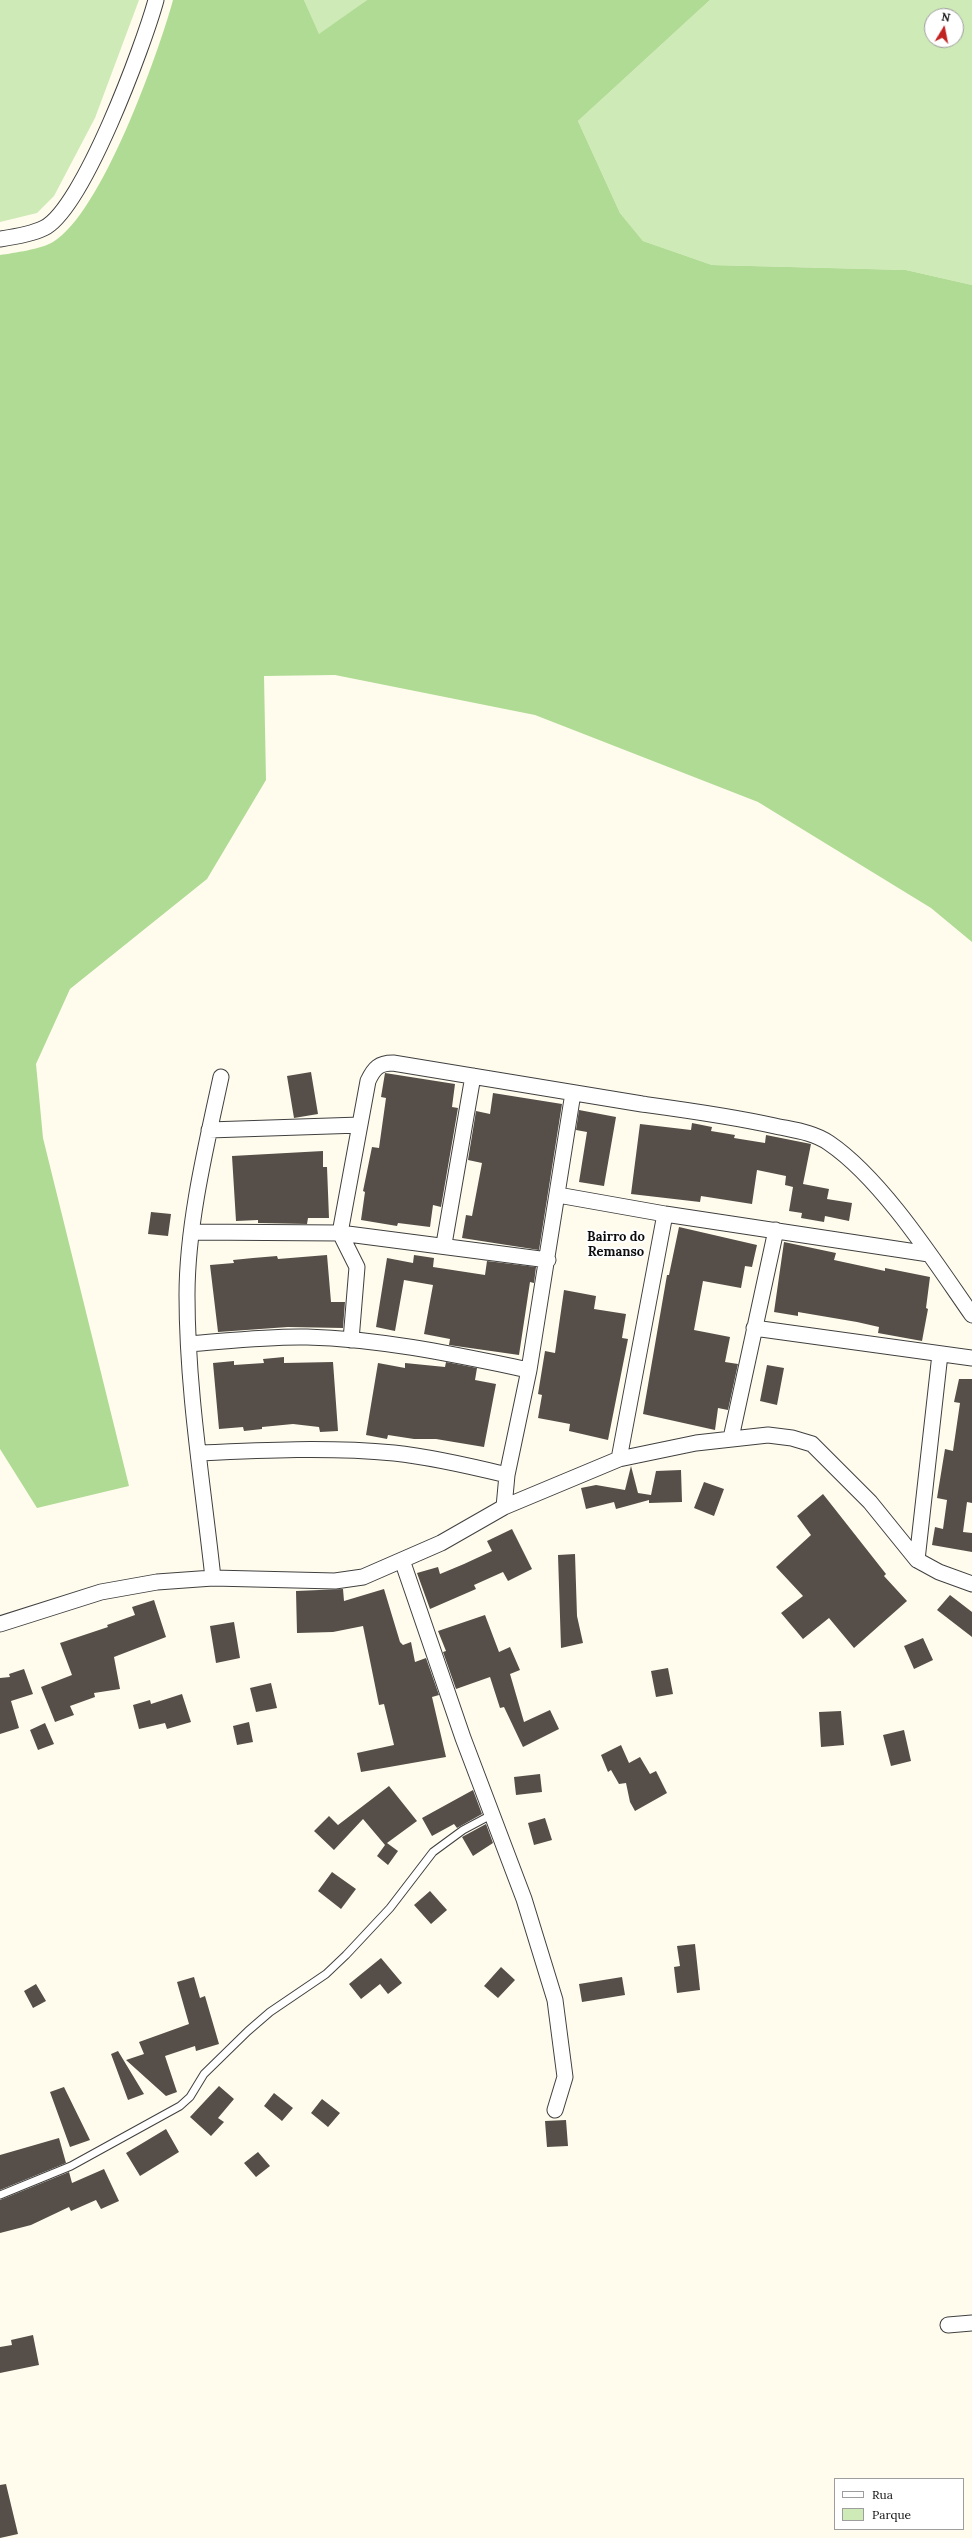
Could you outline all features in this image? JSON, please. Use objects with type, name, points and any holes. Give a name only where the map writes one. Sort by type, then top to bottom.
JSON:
[{"type":"street","points":[[0,239],[45,228],[68,205],[110,125],[156,0]]},
{"type":"street","points":[[351,1340],[357,1267],[340,1233],[368,1081],[376,1066],[382,1063],[393,1063],[573,1093],[742,1118],[810,1133],[828,1142],[875,1186],[929,1254],[972,1315]]},
{"type":"street","points":[[444,1244],[473,1076]]},
{"type":"street","points":[[213,1578],[189,1344],[187,1288],[192,1232],[209,1130],[221,1077]]},
{"type":"street","points":[[504,1507],[508,1474],[529,1370],[548,1260],[573,1093]]},
{"type":"street","points":[[209,1130],[360,1125]]},
{"type":"street","points":[[558,1194],[665,1214],[929,1254]]},
{"type":"street","points":[[619,1459],[665,1214]]},
{"type":"street","points":[[731,1438],[776,1230]]},
{"type":"street","points":[[192,1232],[340,1233],[444,1244],[548,1260]]},
{"type":"street","points":[[754,1328],[972,1358]]},
{"type":"street","points":[[189,1344],[307,1337],[351,1340],[423,1348],[529,1370]]},
{"type":"street","points":[[918,1560],[940,1354]]},
{"type":"street","points":[[0,1624],[101,1592],[157,1582],[213,1578],[335,1581],[363,1577],[441,1543],[504,1507],[619,1459],[731,1438],[768,1435],[792,1438],[812,1444],[870,1502],[918,1560],[939,1572],[972,1584]]},
{"type":"street","points":[[200,1453],[347,1450],[409,1456],[508,1474]]},
{"type":"street","points":[[402,1560],[463,1738],[524,1899],[555,2000],[565,2077],[555,2110]]},
{"type":"street","points":[[948,2325],[972,2323]]},
{"type":"lane","points":[[0,2195],[71,2166],[180,2106],[190,2097],[204,2074],[248,2031],[270,2012],[326,1974],[346,1955],[390,1908],[433,1852],[463,1830],[493,1814]]},
{"type":"green space","points":[[0,0],[139,0],[95,118],[54,196],[37,213],[0,222]]},
{"type":"green space","points":[[173,0],[304,0],[319,34],[367,0],[710,0],[578,121],[620,213],[643,241],[712,265],[906,270],[972,285],[972,942],[931,908],[758,802],[535,715],[335,675],[264,676],[266,780],[207,879],[70,989],[36,1064],[43,1138],[129,1486],[37,1508],[0,1449],[0,255],[35,249],[53,242],[71,226],[90,200],[108,168],[141,93],[155,57]]},
{"type":"green space","points":[[304,0],[367,0],[319,35]]},
{"type":"green space","points":[[710,0],[972,0],[972,285],[906,270],[712,265],[643,241],[620,213],[578,121]]},
{"type":"building","points":[[311,1072],[318,1114],[294,1118],[287,1076]]},
{"type":"building","points":[[385,1073],[455,1084],[452,1107],[458,1108],[441,1207],[433,1205],[430,1227],[398,1223],[397,1226],[361,1220],[365,1192],[363,1191],[372,1147],[379,1148],[386,1098],[381,1097]]},
{"type":"building","points":[[493,1093],[562,1104],[539,1250],[462,1238],[466,1215],[472,1216],[482,1163],[468,1160],[476,1111],[490,1114]]},
{"type":"building","points":[[579,1110],[616,1117],[604,1186],[579,1182],[587,1132],[576,1130]]},
{"type":"building","points":[[692,1123],[712,1127],[711,1131],[735,1135],[734,1138],[765,1143],[766,1135],[811,1144],[803,1184],[829,1189],[827,1199],[852,1203],[849,1221],[825,1216],[824,1222],[801,1218],[802,1213],[789,1211],[793,1187],[785,1185],[786,1176],[757,1170],[752,1204],[701,1196],[700,1202],[631,1194],[640,1124],[691,1130]]},
{"type":"building","points":[[323,1151],[323,1167],[327,1167],[329,1218],[308,1218],[307,1224],[258,1223],[258,1220],[236,1221],[232,1156]]},
{"type":"building","points":[[151,1212],[171,1214],[168,1236],[148,1234]]},
{"type":"building","points":[[679,1227],[757,1245],[752,1267],[745,1266],[741,1288],[703,1281],[694,1330],[730,1337],[725,1362],[738,1364],[728,1410],[718,1408],[715,1430],[643,1414],[667,1275],[669,1275]]},
{"type":"building","points":[[784,1242],[836,1253],[834,1260],[885,1271],[885,1268],[930,1277],[926,1308],[928,1309],[922,1341],[878,1333],[879,1327],[857,1322],[798,1312],[798,1316],[774,1312]]},
{"type":"building","points":[[327,1255],[331,1302],[345,1302],[343,1328],[288,1327],[218,1332],[210,1265],[234,1263],[233,1260],[253,1258],[277,1256],[278,1259]]},
{"type":"building","points":[[414,1255],[434,1258],[433,1267],[485,1275],[487,1261],[536,1267],[534,1283],[530,1282],[519,1355],[449,1345],[450,1339],[424,1334],[433,1285],[404,1280],[395,1331],[376,1327],[387,1258],[413,1263]]},
{"type":"building","points":[[564,1290],[596,1296],[594,1309],[626,1314],[622,1338],[628,1339],[608,1440],[569,1431],[570,1424],[538,1418],[542,1395],[538,1394],[545,1351],[555,1353]]},
{"type":"building","points":[[284,1357],[284,1363],[333,1362],[338,1431],[320,1432],[319,1427],[293,1424],[262,1427],[262,1429],[244,1431],[243,1427],[219,1429],[213,1363],[234,1361],[234,1365],[264,1363],[263,1359]]},
{"type":"building","points":[[446,1362],[477,1368],[475,1380],[496,1384],[484,1447],[436,1439],[414,1439],[388,1435],[387,1439],[366,1435],[378,1363],[405,1368],[405,1363],[445,1367]]},
{"type":"building","points":[[767,1365],[784,1368],[777,1405],[760,1401]]},
{"type":"building","points":[[959,1379],[972,1379],[972,1503],[967,1502],[963,1532],[972,1533],[972,1552],[932,1545],[935,1527],[943,1529],[947,1500],[937,1498],[945,1449],[953,1451],[960,1403],[954,1402]]},
{"type":"building","points":[[631,1466],[638,1493],[651,1495],[656,1471],[681,1470],[682,1502],[649,1503],[649,1500],[616,1509],[614,1502],[586,1509],[581,1488],[596,1485],[625,1490]]},
{"type":"building","points":[[704,1482],[724,1489],[714,1516],[694,1508]]},
{"type":"building","points":[[823,1494],[886,1574],[884,1576],[907,1601],[854,1648],[829,1618],[803,1639],[781,1613],[803,1596],[776,1567],[811,1535],[797,1516]]},
{"type":"building","points":[[512,1529],[532,1569],[508,1581],[503,1572],[474,1585],[476,1589],[430,1609],[417,1573],[438,1567],[440,1574],[464,1564],[492,1551],[487,1541]]},
{"type":"building","points":[[575,1554],[577,1616],[583,1643],[561,1648],[558,1555]]},
{"type":"building","points":[[343,1589],[344,1601],[384,1589],[400,1642],[403,1645],[411,1642],[415,1662],[426,1658],[439,1695],[432,1697],[446,1757],[361,1772],[357,1753],[394,1745],[384,1704],[379,1705],[363,1626],[333,1632],[297,1633],[296,1591]]},
{"type":"building","points":[[950,1595],[972,1612],[972,1637],[937,1610]]},
{"type":"building","points":[[154,1600],[166,1637],[114,1657],[120,1689],[94,1693],[95,1697],[70,1706],[74,1715],[55,1722],[41,1687],[72,1675],[60,1643],[108,1627],[107,1625],[135,1615],[132,1607]]},
{"type":"building","points":[[485,1615],[499,1652],[510,1647],[520,1670],[510,1674],[524,1722],[550,1710],[559,1729],[523,1747],[504,1707],[500,1708],[490,1677],[456,1689],[443,1652],[446,1651],[438,1631]]},
{"type":"building","points":[[234,1622],[240,1658],[216,1663],[210,1626]]},
{"type":"building","points":[[923,1638],[933,1660],[914,1669],[904,1646]]},
{"type":"building","points":[[668,1668],[673,1694],[656,1697],[651,1671]]},
{"type":"building","points":[[24,1669],[33,1694],[11,1701],[19,1728],[0,1734],[0,1678],[10,1677],[9,1674]]},
{"type":"building","points":[[271,1683],[277,1708],[256,1712],[250,1688]]},
{"type":"building","points":[[182,1694],[191,1722],[167,1729],[165,1723],[139,1729],[133,1705],[150,1700],[151,1704]]},
{"type":"building","points":[[841,1711],[844,1745],[821,1747],[819,1712]]},
{"type":"building","points":[[249,1722],[253,1742],[237,1745],[233,1726]]},
{"type":"building","points":[[45,1723],[54,1744],[38,1750],[30,1730]]},
{"type":"building","points":[[904,1730],[911,1761],[891,1766],[883,1735]]},
{"type":"building","points":[[621,1745],[629,1763],[640,1757],[650,1774],[656,1771],[667,1793],[635,1811],[630,1802],[626,1783],[619,1784],[611,1770],[608,1772],[601,1755]]},
{"type":"building","points":[[540,1774],[542,1792],[516,1795],[514,1777]]},
{"type":"building","points":[[389,1786],[417,1821],[387,1843],[398,1851],[388,1865],[377,1856],[385,1845],[363,1819],[334,1850],[314,1831],[329,1816],[338,1825]]},
{"type":"building","points":[[473,1790],[482,1814],[457,1828],[454,1824],[432,1836],[422,1818]]},
{"type":"building","points":[[545,1818],[552,1840],[534,1845],[528,1823]]},
{"type":"building","points":[[486,1824],[493,1843],[473,1856],[462,1837]]},
{"type":"building","points":[[332,1872],[356,1889],[341,1909],[318,1891]]},
{"type":"building","points":[[430,1891],[447,1910],[431,1924],[414,1905]]},
{"type":"building","points":[[695,1944],[700,1990],[677,1993],[674,1967],[680,1966],[677,1946]]},
{"type":"building","points":[[381,1958],[402,1983],[388,1994],[380,1984],[361,1999],[349,1984]]},
{"type":"building","points":[[501,1967],[515,1980],[498,1998],[484,1986]]},
{"type":"building","points":[[194,1977],[200,1998],[205,1996],[219,2044],[196,2051],[195,2046],[165,2056],[177,2092],[166,2096],[126,2060],[144,2054],[139,2042],[189,2024],[177,1982]]},
{"type":"building","points":[[622,1977],[625,1995],[582,2002],[579,1984]]},
{"type":"building","points":[[36,1984],[46,2001],[33,2008],[24,1991]]},
{"type":"building","points":[[118,2051],[144,2094],[128,2100],[111,2054]]},
{"type":"building","points":[[219,2086],[234,2099],[218,2118],[224,2122],[211,2136],[190,2117]]},
{"type":"building","points":[[64,2087],[90,2140],[70,2147],[50,2092]]},
{"type":"building","points":[[274,2093],[293,2108],[282,2121],[264,2106]]},
{"type":"building","points":[[322,2099],[340,2113],[328,2127],[311,2113]]},
{"type":"building","points":[[566,2120],[568,2146],[547,2147],[545,2121]]},
{"type":"building","points":[[166,2129],[179,2152],[140,2176],[126,2153]]},
{"type":"building","points":[[59,2138],[66,2163],[0,2190],[0,2155]]},
{"type":"building","points":[[258,2152],[270,2166],[256,2177],[244,2163]]},
{"type":"building","points":[[104,2169],[119,2201],[101,2209],[96,2200],[71,2211],[69,2207],[31,2225],[0,2233],[0,2200],[69,2172],[72,2183]]},
{"type":"building","points":[[33,2335],[39,2365],[0,2373],[0,2347],[12,2345],[11,2340]]},
{"type":"building","points":[[6,2484],[18,2534],[0,2538],[0,2485]]},
{"type":"district","name":"Bairro do Remanso","points":[[616,1244]]}]
